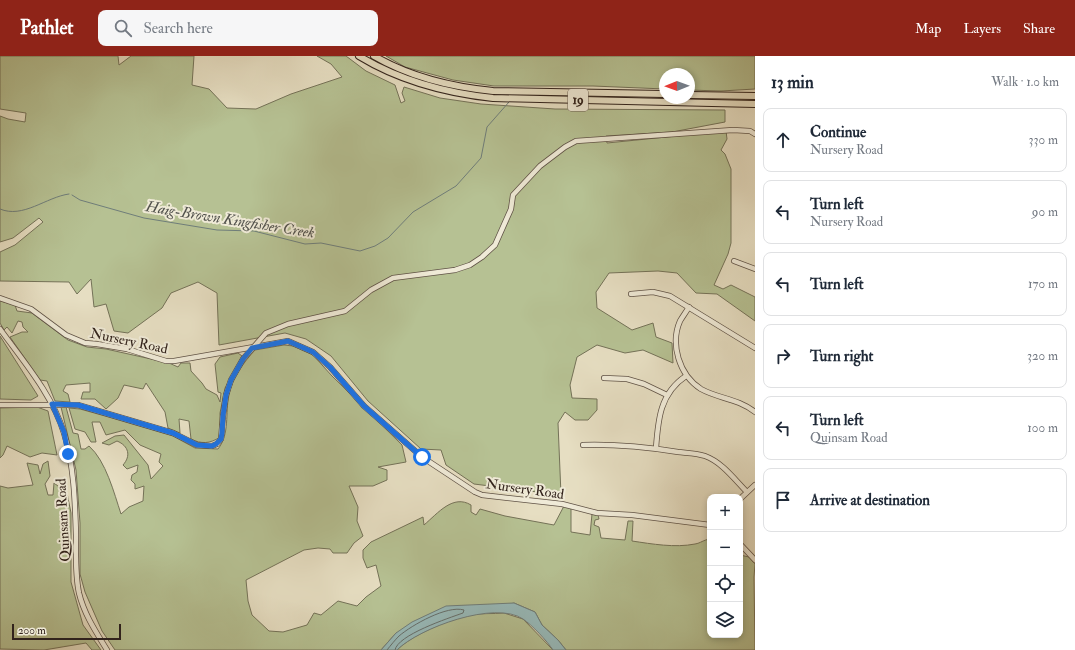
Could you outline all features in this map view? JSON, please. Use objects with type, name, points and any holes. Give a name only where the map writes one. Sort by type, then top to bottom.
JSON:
[{"type":"highway","name":"19","points":[[358,56],[375,66],[404,78],[439,90],[465,95],[493,98],[755,104]]},
{"type":"highway","name":"19","points":[[374,56],[407,72],[441,83],[480,90],[659,94]]},
{"type":"highway","points":[[695,95],[755,96]]},
{"type":"street","points":[[0,405],[78,405],[173,433],[197,445],[212,446],[221,439],[226,395],[231,380],[243,359],[266,333],[288,324],[345,311],[371,290],[393,278],[455,270],[470,265],[494,245],[511,209],[513,195],[540,166],[565,146],[576,142],[733,130],[750,131],[755,134]]},
{"type":"street","points":[[734,261],[755,268]]},
{"type":"street","points":[[631,294],[653,292],[670,296],[755,348]]},
{"type":"street","name":"Nursery Road","points":[[0,298],[31,309],[66,335],[85,343],[127,349],[166,361],[174,362],[288,341],[313,352],[330,367],[364,406],[422,457],[475,492],[482,495],[562,504],[597,513],[632,515],[707,525]]},
{"type":"street","points":[[689,307],[680,321],[676,335],[676,348],[680,364],[686,376],[701,388],[747,405],[755,412]]},
{"type":"street","name":"Quinsam Road","points":[[0,329],[52,404],[64,432],[74,477],[77,578],[79,593],[92,625],[107,650]]},
{"type":"street","points":[[656,448],[659,417],[667,396],[675,385],[686,376]]},
{"type":"street","points":[[604,378],[627,379],[644,384],[667,396]]},
{"type":"street","points":[[583,445],[614,444],[656,448],[705,456],[719,464],[747,492]]},
{"type":"street","points":[[743,495],[755,485]]},
{"type":"street","points":[[743,547],[755,560]]},
{"type":"green space","points":[[0,56],[118,56],[119,65],[131,56],[194,56],[192,85],[209,89],[227,108],[256,109],[291,94],[342,77],[331,64],[317,56],[346,56],[366,71],[395,85],[401,103],[405,101],[402,93],[404,87],[440,98],[481,104],[555,109],[725,110],[725,122],[672,132],[606,136],[607,143],[726,131],[727,139],[721,150],[725,154],[731,169],[731,243],[728,254],[714,285],[723,289],[731,285],[755,297],[755,321],[717,294],[696,293],[677,273],[658,271],[609,273],[596,292],[597,308],[632,330],[653,323],[656,337],[672,343],[673,363],[643,350],[625,353],[597,345],[577,357],[570,385],[572,398],[597,399],[597,410],[588,420],[575,420],[565,412],[558,423],[561,495],[474,484],[446,465],[441,450],[421,449],[368,401],[331,356],[306,339],[285,333],[219,345],[217,293],[198,282],[171,293],[162,308],[128,333],[114,331],[106,304],[94,307],[91,279],[77,294],[69,282],[0,281],[0,252],[15,245],[43,222],[39,218],[13,238],[0,242],[0,116],[25,122],[26,113],[0,109]]},
{"type":"green space","points":[[386,56],[755,56],[755,89],[721,91],[695,90],[695,68],[659,68],[659,89],[593,86],[494,86],[453,80],[405,67]]},
{"type":"green space","points":[[0,301],[15,305],[17,311],[32,313],[68,340],[87,347],[106,349],[169,363],[178,367],[181,363],[190,363],[191,371],[206,389],[217,395],[220,402],[221,393],[218,392],[215,364],[220,357],[238,353],[242,356],[225,388],[220,413],[220,437],[209,442],[195,441],[191,439],[189,421],[179,419],[180,433],[168,428],[165,412],[146,383],[143,389],[124,385],[118,398],[106,409],[95,399],[81,399],[83,392],[90,392],[90,383],[66,385],[63,391],[68,394],[70,402],[55,401],[47,381],[40,380],[10,337],[22,332],[28,332],[23,327],[22,322],[18,321],[12,333],[7,327],[4,330],[0,323]]},
{"type":"green space","points":[[0,336],[38,396],[31,400],[0,399]]},
{"type":"green space","points":[[284,345],[293,346],[313,355],[332,376],[402,445],[406,462],[378,467],[387,470],[387,480],[373,486],[349,486],[358,507],[357,521],[363,536],[354,543],[347,553],[333,553],[330,549],[318,548],[304,550],[246,580],[248,601],[252,615],[269,631],[283,632],[307,625],[314,613],[321,615],[338,601],[357,606],[381,586],[376,565],[367,568],[363,558],[363,550],[371,542],[423,517],[424,525],[446,506],[452,503],[464,502],[471,505],[471,512],[476,515],[480,509],[505,516],[554,525],[564,506],[571,508],[571,532],[590,535],[592,514],[598,515],[599,519],[595,520],[594,525],[599,527],[601,538],[625,540],[628,521],[633,521],[632,541],[680,546],[695,544],[707,540],[707,638],[743,638],[743,556],[749,557],[755,564],[755,650],[566,650],[542,625],[535,612],[514,603],[396,633],[381,650],[115,650],[102,631],[85,592],[80,574],[80,523],[76,470],[61,407],[66,407],[73,433],[78,434],[81,449],[85,449],[89,446],[100,460],[109,478],[121,514],[129,507],[143,501],[144,486],[135,489],[135,484],[131,480],[132,475],[137,472],[138,465],[127,469],[123,465],[126,462],[128,455],[126,448],[117,441],[109,445],[102,443],[115,436],[124,435],[148,465],[151,479],[163,466],[159,462],[161,454],[140,445],[125,430],[106,435],[100,422],[92,422],[96,442],[91,442],[85,432],[75,429],[69,408],[80,409],[173,436],[195,448],[218,449],[222,443],[226,430],[228,402],[233,382],[239,371],[255,350]]},
{"type":"green space","points":[[37,407],[48,411],[57,455],[42,453],[30,457],[7,446],[0,458],[0,408]]},
{"type":"green space","points":[[48,461],[50,476],[45,484],[48,495],[53,495],[54,483],[67,493],[71,513],[71,582],[83,625],[101,650],[92,650],[86,643],[44,650],[0,649],[0,486],[8,488],[33,485],[27,463],[38,465],[40,474],[43,464]]},
{"type":"green space","points":[[504,613],[523,619],[553,650],[397,650],[403,644],[421,633],[452,620],[474,614]]},
{"type":"water","points":[[514,603],[535,612],[542,625],[566,650],[553,650],[539,633],[523,619],[510,614],[495,613],[458,619],[422,633],[397,650],[381,650],[396,633],[412,622],[446,606]]},
{"type":"waterway","name":"Haig-Brown Kingfisher Creek","points":[[516,96],[523,94]]},
{"type":"waterway","name":"Haig-Brown Kingfisher Creek","points":[[72,195],[80,200],[144,218],[217,230],[254,231],[305,244],[321,243],[360,251],[375,246],[388,238],[413,212],[456,186],[481,158],[487,127],[509,102]]},
{"type":"waterway","name":"Haig-Brown Kingfisher Creek","points":[[0,209],[17,211],[69,194]]},
{"type":"route","points":[[68,454],[64,432],[52,404],[78,405],[173,433],[197,445],[212,446],[216,444],[221,439],[226,395],[231,380],[243,359],[252,348],[288,341],[313,352],[330,367],[364,406],[422,457]]}]
